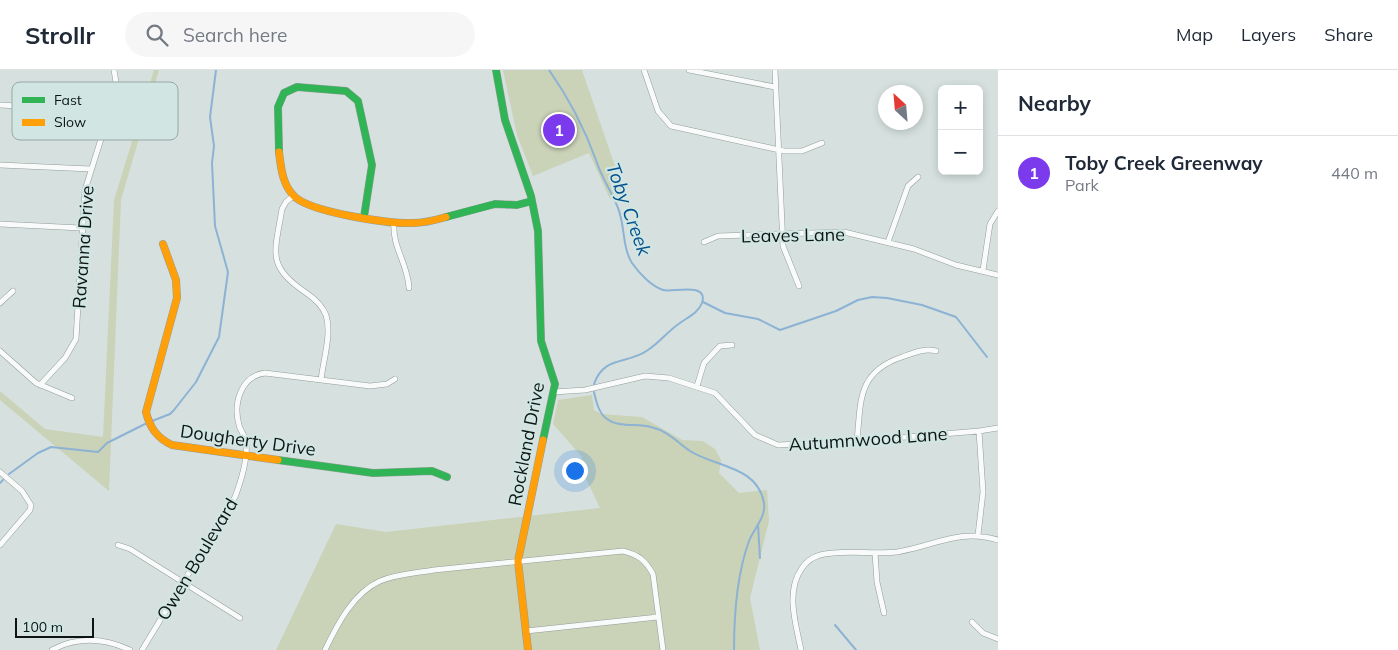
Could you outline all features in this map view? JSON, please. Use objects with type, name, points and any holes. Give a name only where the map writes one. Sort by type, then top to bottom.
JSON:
[{"type":"street","name":"Rockland Drive","points":[[496,70],[509,134],[532,202],[538,239],[540,336],[553,373],[553,392],[518,561],[528,650]]},
{"type":"street","points":[[644,70],[658,111],[671,126],[777,150],[802,151],[822,143]]},
{"type":"street","points":[[689,70],[775,87]]},
{"type":"street","points":[[775,70],[781,234],[785,253],[799,286]]},
{"type":"street","points":[[364,217],[372,175],[372,160],[360,106],[354,96],[346,91],[297,86],[286,91],[279,100],[277,110],[283,178],[293,196],[310,206],[364,217],[394,223],[425,222],[495,204],[517,205],[532,202]]},
{"type":"street","name":"Ravanna Drive","points":[[40,385],[65,358],[76,339],[85,190],[100,140]]},
{"type":"street","points":[[0,165],[91,169]]},
{"type":"street","points":[[888,242],[908,186],[918,177]]},
{"type":"street","points":[[293,196],[282,209],[276,260],[279,270],[286,279],[316,300],[325,314],[328,327],[321,380]]},
{"type":"street","points":[[983,270],[990,224],[998,211]]},
{"type":"street","points":[[394,223],[394,239],[407,274],[409,288]]},
{"type":"street","points":[[0,224],[82,228]]},
{"type":"street","name":"Leaves Lane","points":[[704,242],[718,236],[844,232],[921,251],[956,265],[998,274]]},
{"type":"street","name":"Dougherty Drive","points":[[163,244],[176,280],[176,298],[146,407],[148,422],[156,435],[172,445],[373,473],[432,470],[447,477]]},
{"type":"street","points":[[0,303],[13,291]]},
{"type":"street","points":[[697,386],[701,371],[708,357],[720,346],[732,345]]},
{"type":"street","points":[[857,441],[864,389],[875,371],[884,364],[922,350],[936,351]]},
{"type":"street","points":[[0,351],[40,385],[72,398]]},
{"type":"street","name":"Owen Boulevard","points":[[142,650],[236,497],[245,455],[246,440],[239,427],[237,416],[241,389],[246,380],[253,375],[265,373],[381,386],[395,379]]},
{"type":"street","name":"Autumnwood Lane","points":[[553,392],[585,390],[645,376],[661,376],[715,393],[755,435],[773,444],[787,446],[998,428]]},
{"type":"street","points":[[978,535],[983,492],[979,431]]},
{"type":"street","points":[[0,472],[22,491],[31,505],[30,510],[0,545]]},
{"type":"street","points":[[801,650],[792,599],[796,581],[802,568],[811,559],[825,554],[897,552],[956,536],[978,535],[998,540]]},
{"type":"street","points":[[118,545],[130,549],[240,618]]},
{"type":"street","points":[[325,650],[344,614],[361,596],[380,582],[414,573],[623,551],[638,554],[653,574],[663,650]]},
{"type":"street","points":[[875,553],[877,582],[884,612]]},
{"type":"street","points":[[526,631],[658,617]]},
{"type":"street","points":[[972,622],[983,633],[998,639]]},
{"type":"street","points":[[52,650],[70,642],[86,640],[106,642],[130,650]]},
{"type":"green space","points":[[154,70],[159,70],[155,82],[150,82]]},
{"type":"green space","points":[[503,70],[582,70],[626,198],[610,199],[589,153],[533,176],[517,135]]},
{"type":"green space","points":[[132,140],[139,140],[121,200],[109,491],[0,400],[0,391],[45,429],[103,437],[114,200]]},
{"type":"green space","points":[[592,395],[594,410],[601,414],[642,417],[682,440],[703,441],[715,449],[721,460],[719,473],[739,493],[767,490],[769,521],[750,598],[760,650],[276,650],[336,524],[386,532],[600,508],[580,466],[582,457],[553,424],[558,400]]},
{"type":"waterway","points":[[152,421],[170,414],[174,410],[196,382],[219,337],[228,272],[215,226],[212,163],[214,146],[210,117],[216,70]]},
{"type":"waterway","name":"Toby Creek","points":[[549,70],[576,114],[616,202],[627,250],[632,263],[654,286],[667,291],[695,290],[703,296],[698,310],[692,315],[640,355],[610,364],[598,375],[594,384]]},
{"type":"waterway","points":[[703,302],[725,313],[758,319],[780,330],[836,311],[858,300],[872,297],[887,298],[922,305],[956,317],[987,357]]},
{"type":"waterway","name":"Toby Creek","points":[[594,392],[600,411],[604,417],[612,422],[646,426],[662,431],[690,451],[745,475],[760,491],[764,508],[749,541],[739,581],[734,650]]},
{"type":"waterway","points":[[9,474],[38,453],[51,447],[98,452],[107,443],[145,424]]},
{"type":"waterway","points":[[0,483],[3,480]]},
{"type":"waterway","points":[[758,525],[760,558]]},
{"type":"waterway","points":[[835,625],[856,650]]},
{"type":"traffic: fast","points":[[496,70],[505,120],[531,196],[538,231],[541,341],[555,384],[543,440]]},
{"type":"traffic: fast","points":[[279,152],[278,107],[284,93],[297,87],[346,91],[358,101],[372,165],[364,217]]},
{"type":"traffic: fast","points":[[446,217],[495,204],[517,205],[532,201]]},
{"type":"traffic: fast","points":[[278,460],[373,473],[432,471],[447,477]]},
{"type":"traffic: slow","points":[[279,152],[283,175],[289,190],[301,201],[314,207],[349,216],[401,223],[421,222],[446,217]]},
{"type":"traffic: slow","points":[[163,244],[176,280],[177,298],[146,412],[152,428],[158,436],[172,445],[278,460]]},
{"type":"traffic: slow","points":[[528,650],[518,561],[543,440]]},
{"type":"place","name":"Toby Creek Greenway","points":[[559,130]]}]
